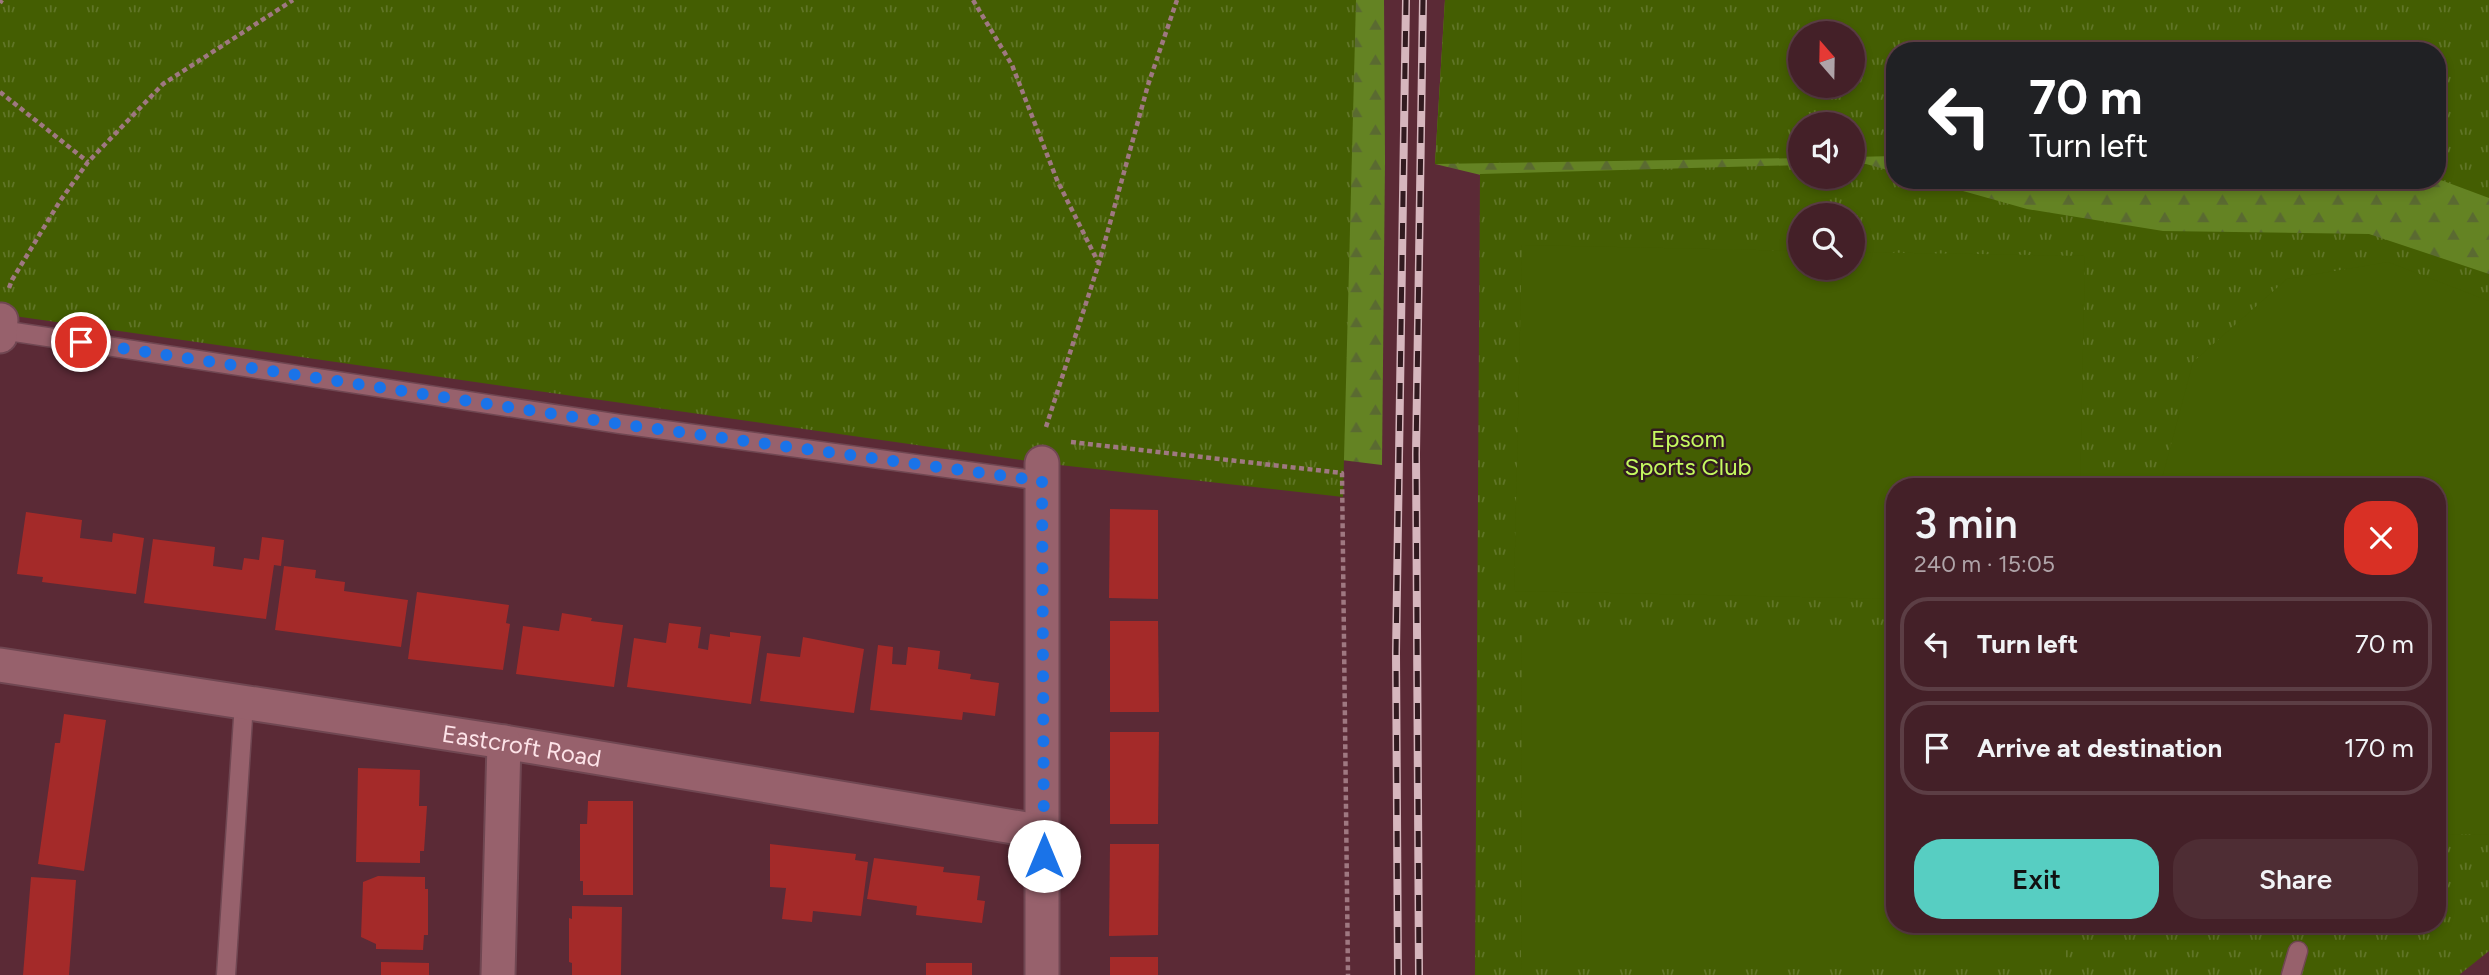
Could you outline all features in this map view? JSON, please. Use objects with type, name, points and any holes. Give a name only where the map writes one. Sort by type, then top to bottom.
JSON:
[{"type":"street","points":[[1042,461],[1042,975]]},
{"type":"street","name":"Eastcroft Road","points":[[0,665],[505,742],[1044,832]]},
{"type":"street","points":[[498,975],[505,742]]},
{"type":"lane","points":[[1,329],[620,424],[1042,461]]},
{"type":"lane","points":[[226,975],[244,703]]},
{"type":"lane","points":[[2291,975],[2298,951]]},
{"type":"path","points":[[1,329],[12,280],[60,201],[88,162],[163,84],[293,0]]},
{"type":"path","points":[[973,0],[1012,65],[1057,180],[1099,263]]},
{"type":"path","points":[[1177,0],[1148,85],[1042,461],[1342,473],[1348,975]]},
{"type":"path","points":[[0,92],[88,162]]},
{"type":"green space","points":[[0,0],[1356,0],[1343,497],[1042,463],[0,314]]},
{"type":"green space","points":[[1220,0],[1384,0],[1382,465],[1137,435]]},
{"type":"green space","points":[[1445,0],[2489,0],[2489,279],[2162,236],[2022,213],[1937,189],[2446,189],[2446,42],[1886,42],[1886,176],[1865,172],[1865,112],[1788,112],[1788,170],[1485,176],[1435,164]]},
{"type":"green space","points":[[1445,0],[2489,0],[2489,198],[2446,182],[2446,42],[1886,42],[1886,156],[1865,157],[1865,112],[1788,112],[1788,158],[1435,164]]},
{"type":"green space","name":"Epsom Sports Club","points":[[1866,164],[1886,170],[1886,189],[1956,189],[2027,209],[2163,231],[2369,234],[2489,274],[2489,951],[2459,975],[1475,975],[1480,174],[1788,165],[1788,189],[1865,189]]},
{"type":"green space","points":[[1522,245],[1788,251],[1788,280],[1865,280],[1865,252],[2085,256],[2080,478],[1886,478],[1886,599],[1514,591]]},
{"type":"green space","points":[[2388,262],[2489,301],[2489,834],[2446,835],[2446,478],[2162,478],[2193,362],[2287,279]]},
{"type":"green space","points":[[1522,631],[1886,631],[1886,933],[2066,933],[2066,969],[1521,969]]},
{"type":"building","points":[[1110,509],[1158,510],[1158,599],[1109,598]]},
{"type":"building","points":[[26,512],[82,520],[80,538],[112,542],[113,533],[144,538],[136,594],[42,582],[43,577],[17,574]]},
{"type":"building","points":[[262,537],[284,540],[281,566],[274,565],[266,619],[144,603],[153,539],[215,547],[213,566],[242,570],[244,558],[259,560]]},
{"type":"building","points":[[284,566],[316,570],[315,578],[345,582],[344,591],[408,600],[401,647],[275,630]]},
{"type":"building","points":[[417,592],[509,605],[506,623],[510,624],[503,670],[408,659]]},
{"type":"building","points":[[562,613],[592,618],[591,621],[623,625],[614,687],[516,674],[523,626],[559,631]]},
{"type":"building","points":[[1110,621],[1158,621],[1159,712],[1110,712]]},
{"type":"building","points":[[669,623],[701,627],[698,648],[708,650],[710,634],[730,637],[730,632],[761,636],[751,704],[627,687],[634,638],[666,643]]},
{"type":"building","points":[[803,637],[864,649],[854,713],[760,701],[767,653],[800,657]]},
{"type":"building","points":[[878,645],[893,647],[892,664],[906,665],[908,647],[940,651],[938,669],[971,674],[970,679],[999,683],[995,716],[963,712],[962,720],[870,710]]},
{"type":"building","points":[[64,714],[106,720],[84,871],[38,864],[55,743],[60,743]]},
{"type":"building","points":[[1110,732],[1159,732],[1158,824],[1110,824]]},
{"type":"building","points":[[358,768],[420,770],[419,806],[427,806],[424,851],[420,851],[420,863],[356,862]]},
{"type":"building","points":[[588,801],[633,801],[633,895],[583,895],[583,881],[580,881],[580,824],[587,824]]},
{"type":"building","points":[[770,844],[856,854],[855,860],[868,862],[861,916],[813,911],[812,922],[782,919],[786,888],[770,887]]},
{"type":"building","points":[[1110,844],[1159,844],[1158,935],[1109,936]]},
{"type":"building","points":[[874,858],[944,867],[943,872],[980,876],[977,900],[985,901],[982,923],[916,915],[917,906],[867,899]]},
{"type":"building","points":[[378,876],[425,877],[425,889],[428,889],[428,935],[424,935],[423,950],[376,949],[376,944],[361,937],[363,882]]},
{"type":"building","points":[[31,877],[76,880],[69,975],[23,975]]},
{"type":"building","points":[[572,906],[622,907],[621,975],[572,975],[572,963],[569,962],[569,918],[572,919]]},
{"type":"building","points":[[1110,957],[1158,957],[1158,975],[1110,975]]},
{"type":"building","points":[[381,962],[429,963],[429,975],[381,975]]},
{"type":"building","points":[[926,963],[972,963],[972,975],[926,975]]},
{"type":"railway","points":[[1398,975],[1396,653],[1406,0]]},
{"type":"railway","points":[[1419,975],[1416,454],[1423,0]]},
{"type":"route","points":[[81,342],[620,424],[1042,481],[1044,856]]}]
